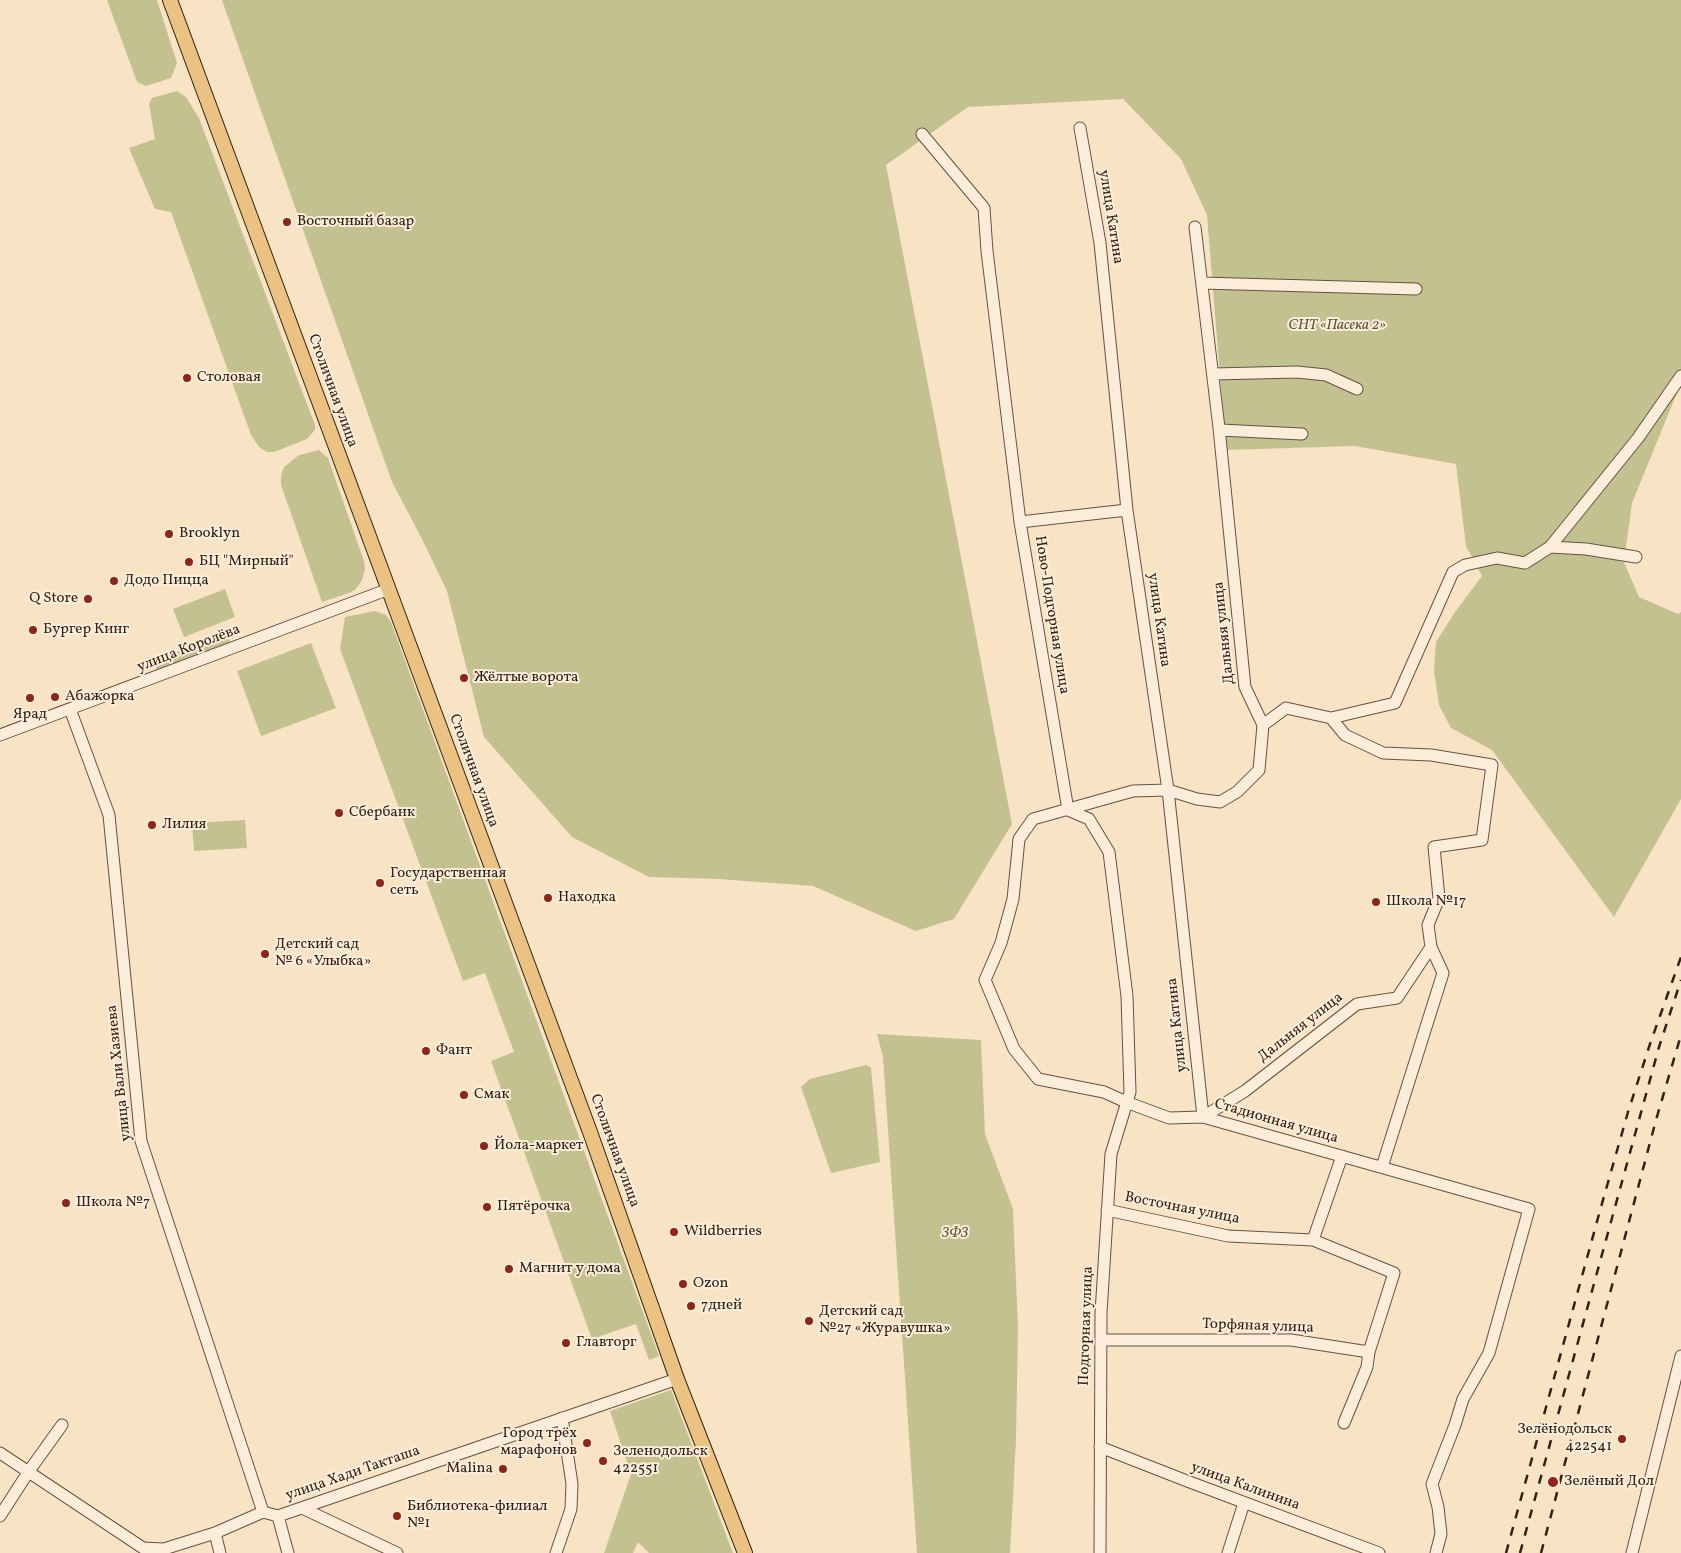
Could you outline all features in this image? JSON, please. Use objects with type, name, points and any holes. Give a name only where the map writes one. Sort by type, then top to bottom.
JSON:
[{"type":"main road","name":"Столичная улица","points":[[170,0],[590,1132],[677,1379],[745,1553]]},
{"type":"street","name":"улица Катина","points":[[1080,128],[1100,244],[1127,510],[1168,790],[1203,1116]]},
{"type":"street","name":"Ново-Подгорная улица","points":[[922,134],[984,208],[987,252],[1020,522],[1068,810]]},
{"type":"street","name":"Дальняя улица","points":[[1196,227],[1220,430],[1245,687],[1263,725]]},
{"type":"street","points":[[1202,283],[1416,289]]},
{"type":"street","points":[[1213,374],[1297,372],[1326,375],[1357,388]]},
{"type":"street","points":[[1068,810],[1133,791],[1168,790],[1197,799],[1220,802],[1237,792],[1259,770],[1263,725],[1286,708],[1331,718],[1395,703],[1454,572],[1464,565],[1497,558],[1526,563],[1550,547],[1638,438],[1681,376]]},
{"type":"street","points":[[1220,430],[1302,434]]},
{"type":"street","points":[[1020,522],[1127,510]]},
{"type":"street","points":[[1550,547],[1586,549],[1636,557]]},
{"type":"street","name":"улица Королёва","points":[[0,735],[389,589]]},
{"type":"street","name":"улица Вали Хазиева","points":[[70,710],[109,815],[141,1141],[263,1512]]},
{"type":"street","points":[[1331,718],[1345,736],[1383,753],[1431,755],[1492,765],[1482,840],[1434,847],[1439,898],[1428,925],[1431,947],[1443,974],[1382,1167]]},
{"type":"street","points":[[1068,810],[1089,819],[1108,852],[1127,996],[1130,1092],[1126,1102]]},
{"type":"street","name":"Стадионная улица","points":[[1068,810],[1033,819],[1020,840],[1013,899],[1001,942],[985,980],[1014,1049],[1038,1079],[1104,1092],[1169,1118],[1203,1116],[1529,1209],[1489,1353],[1463,1399],[1432,1484],[1438,1507],[1440,1534],[1436,1553]]},
{"type":"street","name":"Дальняя улица","points":[[1203,1116],[1245,1091],[1357,1004],[1397,998],[1431,947]]},
{"type":"street","name":"Подгорная улица","points":[[1100,1553],[1101,1313],[1111,1154],[1126,1102]]},
{"type":"street","points":[[1313,1240],[1342,1156]]},
{"type":"street","name":"Восточная улица","points":[[1108,1210],[1228,1236],[1313,1240],[1394,1273],[1368,1352]]},
{"type":"street","name":"Торфяная улица","points":[[1101,1340],[1291,1340],[1368,1352]]},
{"type":"street","points":[[1344,1423],[1367,1367],[1368,1352]]},
{"type":"street","points":[[1632,1553],[1681,1356]]},
{"type":"street","name":"улица Хади Такташа","points":[[263,1512],[278,1516],[677,1379]]},
{"type":"street","points":[[556,1553],[570,1509],[572,1484],[562,1418]]},
{"type":"street","points":[[0,1516],[62,1425]]},
{"type":"street","name":"улица Калинина","points":[[1100,1447],[1379,1553]]},
{"type":"street","points":[[0,1452],[143,1548],[164,1548],[215,1533],[263,1512]]},
{"type":"street","points":[[1228,1553],[1244,1503]]},
{"type":"street","points":[[302,1508],[397,1553]]},
{"type":"street","points":[[278,1516],[288,1553]]},
{"type":"street","points":[[215,1533],[220,1553]]},
{"type":"green space","points":[[107,0],[157,0],[177,63],[171,78],[146,86],[137,82]]},
{"type":"green space","name":"СНТ «Пасека 2»","points":[[222,0],[1681,0],[1681,383],[1632,503],[1624,562],[1639,597],[1678,614],[1681,612],[1681,799],[1614,917],[1492,750],[1451,728],[1439,705],[1434,671],[1436,642],[1455,612],[1482,576],[1466,546],[1456,464],[1355,446],[1226,450],[1207,215],[1181,159],[1123,99],[968,107],[886,165],[1012,824],[954,919],[916,931],[813,886],[718,879],[649,877],[572,837],[484,737],[447,591],[392,482]]},
{"type":"green space","points":[[177,91],[186,97],[199,118],[315,425],[315,430],[307,439],[274,452],[267,452],[259,447],[251,435],[171,212],[155,209],[129,148],[155,139],[149,104],[152,98]]},
{"type":"green space","points":[[319,450],[328,458],[364,561],[365,569],[362,580],[355,590],[322,602],[281,485],[284,467],[299,455]]},
{"type":"green space","points":[[225,589],[235,617],[184,637],[173,609]]},
{"type":"green space","points":[[375,611],[386,615],[391,622],[659,1356],[649,1360],[636,1324],[592,1339],[491,1061],[514,1052],[485,973],[463,981],[340,649],[345,617]]},
{"type":"green space","points":[[227,633],[230,642],[157,670],[153,661]]},
{"type":"green space","points":[[311,643],[336,708],[261,736],[237,671]]},
{"type":"green space","points":[[245,820],[247,848],[194,851],[192,823]]},
{"type":"green space","name":"ЗФЗ","points":[[877,1034],[981,1040],[985,1134],[1013,1209],[1018,1328],[1016,1440],[1010,1553],[917,1553],[883,1057]]},
{"type":"green space","points":[[866,1065],[871,1068],[880,1162],[831,1173],[801,1087],[810,1079]]},
{"type":"green space","points":[[671,1390],[733,1553],[649,1553],[638,1542],[633,1553],[604,1553],[631,1474],[610,1411]]},
{"type":"railway","points":[[1506,1553],[1628,1112],[1681,957]]},
{"type":"railway","points":[[1520,1553],[1659,1047],[1681,980]]},
{"type":"railway","points":[[1541,1553],[1656,1120],[1681,1035]]},
{"type":"place","name":"Восточный базар","points":[[287,222]]},
{"type":"place","name":"Столовая","points":[[187,378]]},
{"type":"place","name":"Brooklyn","points":[[169,534]]},
{"type":"place","name":"БЦ \"Мирный\"","points":[[189,562]]},
{"type":"place","name":"Додо Пицца","points":[[114,581]]},
{"type":"place","name":"Q Store","points":[[88,599]]},
{"type":"place","name":"Бургер Кинг","points":[[33,630]]},
{"type":"place","name":"Жёлтые ворота","points":[[464,678]]},
{"type":"place","name":"Абажорка","points":[[55,697]]},
{"type":"place","name":"Ярад","points":[[30,698]]},
{"type":"place","name":"Сбербанк","points":[[339,813]]},
{"type":"place","name":"Лилия","points":[[152,825]]},
{"type":"place","name":"Государственная сеть","points":[[380,883]]},
{"type":"place","name":"Находка","points":[[548,898]]},
{"type":"place","name":"Школа №17","points":[[1376,902]]},
{"type":"place","name":"Детский сад № 6 «Улыбка»","points":[[265,954]]},
{"type":"place","name":"Фант","points":[[426,1051]]},
{"type":"place","name":"Смак","points":[[464,1095]]},
{"type":"place","name":"Йола-маркет","points":[[484,1146]]},
{"type":"place","name":"Школа №7","points":[[66,1203]]},
{"type":"place","name":"Пятёрочка","points":[[487,1207]]},
{"type":"place","name":"Wildberries","points":[[674,1232]]},
{"type":"place","name":"Магнит у дома","points":[[509,1269]]},
{"type":"place","name":"Ozon","points":[[683,1284]]},
{"type":"place","name":"7дней","points":[[691,1306]]},
{"type":"place","name":"Детский сад №27 «Журавушка»","points":[[809,1321]]},
{"type":"place","name":"Главторг","points":[[566,1343]]},
{"type":"place","name":"Зелёнодольск 422541","points":[[1622,1439]]},
{"type":"place","name":"Город трёх марафонов","points":[[587,1443]]},
{"type":"place","name":"Зеленодольск 422551","points":[[603,1461]]},
{"type":"place","name":"Malina","points":[[503,1469]]},
{"type":"place","name":"Зелёный Дол","points":[[1553,1482]]},
{"type":"place","name":"Библиотека-филиал №1","points":[[397,1516]]}]
